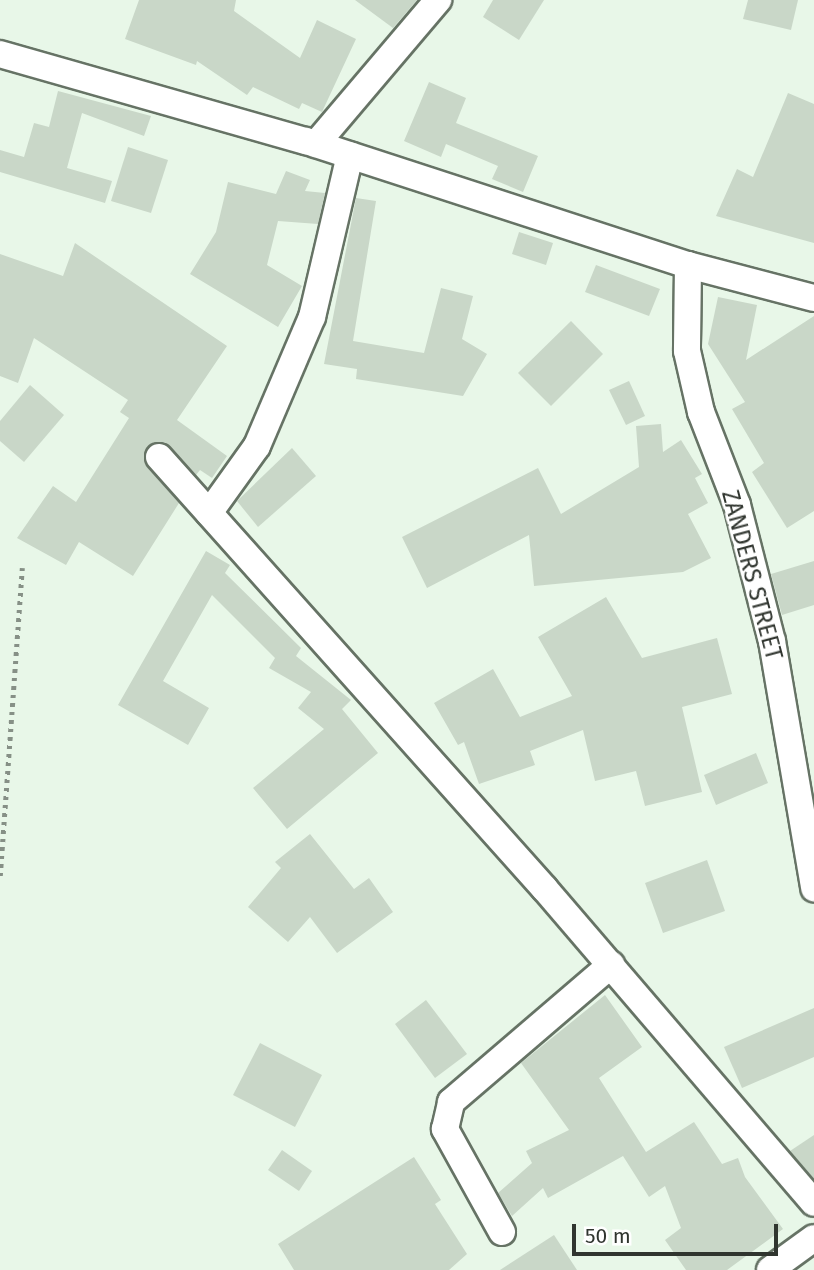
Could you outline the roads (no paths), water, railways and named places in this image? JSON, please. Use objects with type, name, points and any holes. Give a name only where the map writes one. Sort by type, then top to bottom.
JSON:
[{"type":"street","points":[[316,144],[438,0]]},
{"type":"street","points":[[0,54],[316,144],[688,265],[814,298]]},
{"type":"street","points":[[209,513],[257,446],[312,317],[350,155]]},
{"type":"street","name":"ZANDERS STREET","points":[[688,265],[687,351],[701,412],[737,505],[772,641],[814,888]]},
{"type":"street","points":[[159,457],[611,965],[814,1203]]},
{"type":"street","points":[[502,1232],[445,1129],[451,1102],[611,965]]},
{"type":"street","points":[[770,1270],[814,1238]]}]
